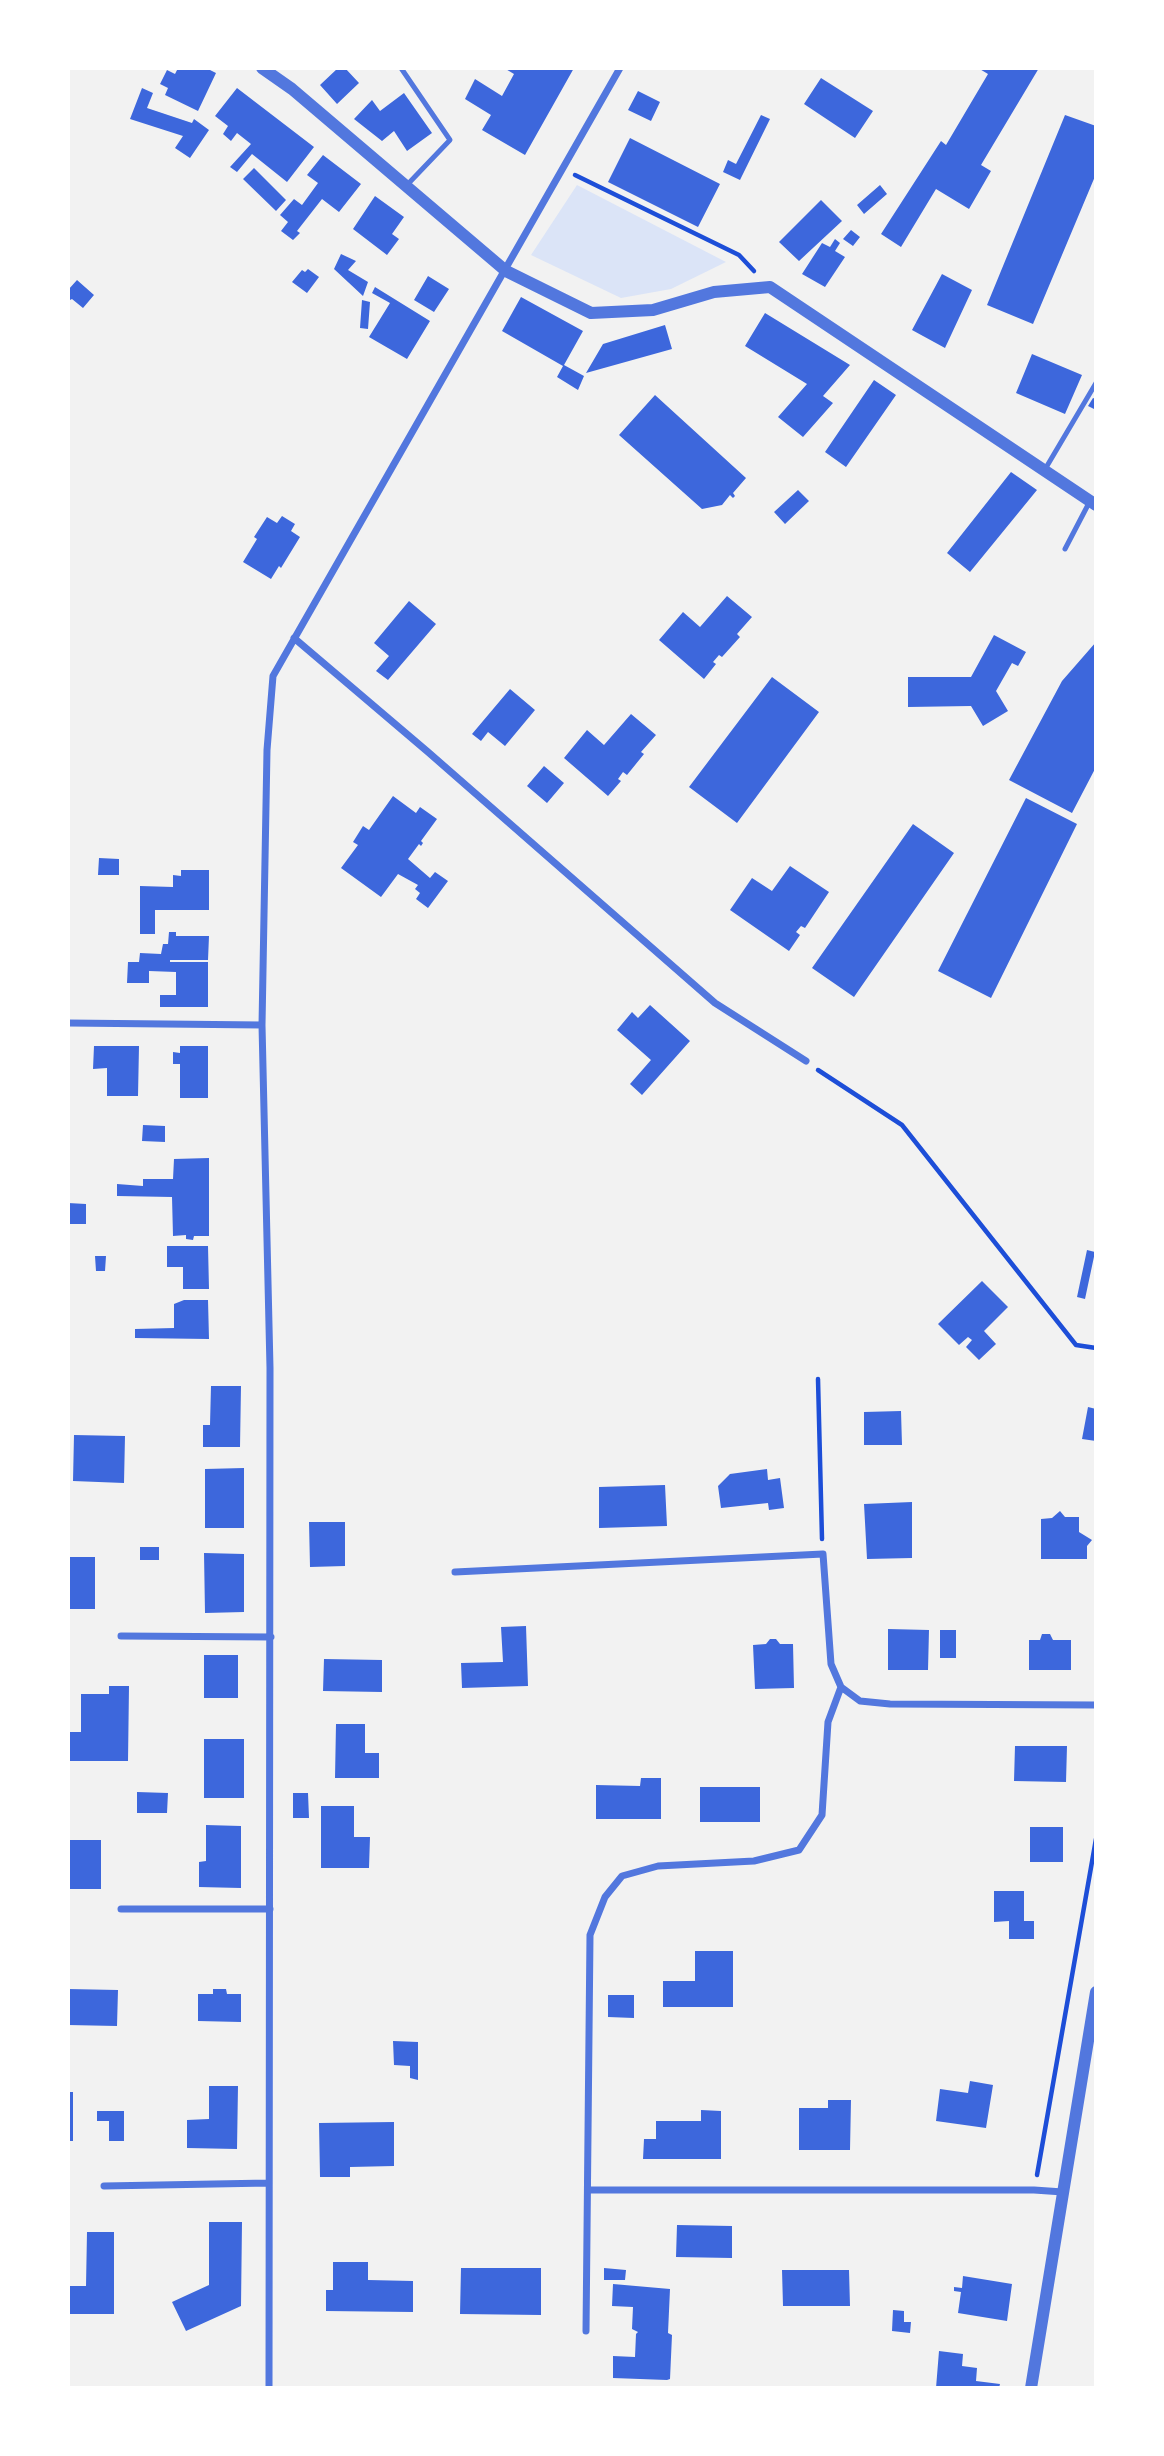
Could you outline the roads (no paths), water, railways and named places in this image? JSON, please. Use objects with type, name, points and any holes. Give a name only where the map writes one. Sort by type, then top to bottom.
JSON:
[{"type":"street","points":[[262,68],[292,89],[506,271],[591,313],[653,310],[714,292],[769,287],[1093,503]]},
{"type":"street","points":[[269,2388],[270,1368],[262,1025],[267,750],[273,676],[620,68]]},
{"type":"street","points":[[294,638],[715,1003],[806,1061]]},
{"type":"street","points":[[68,1023],[262,1025]]},
{"type":"street","points":[[455,1572],[822,1553],[831,1664],[841,1687],[860,1700],[890,1704],[1096,1705]]},
{"type":"street","points":[[121,1636],[271,1637]]},
{"type":"street","points":[[586,2331],[590,1936],[605,1897],[622,1877],[658,1866],[754,1861],[799,1850],[822,1815],[828,1722],[841,1687]]},
{"type":"street","points":[[121,1909],[270,1909]]},
{"type":"street","points":[[1031,2388],[1096,1992]]},
{"type":"street","points":[[104,2186],[269,2183]]},
{"type":"street","points":[[588,2190],[1063,2192]]},
{"type":"lane","points":[[401,68],[450,140],[406,186]]},
{"type":"lane","points":[[1044,471],[1096,383]]},
{"type":"lane","points":[[1065,549],[1093,503]]}]
